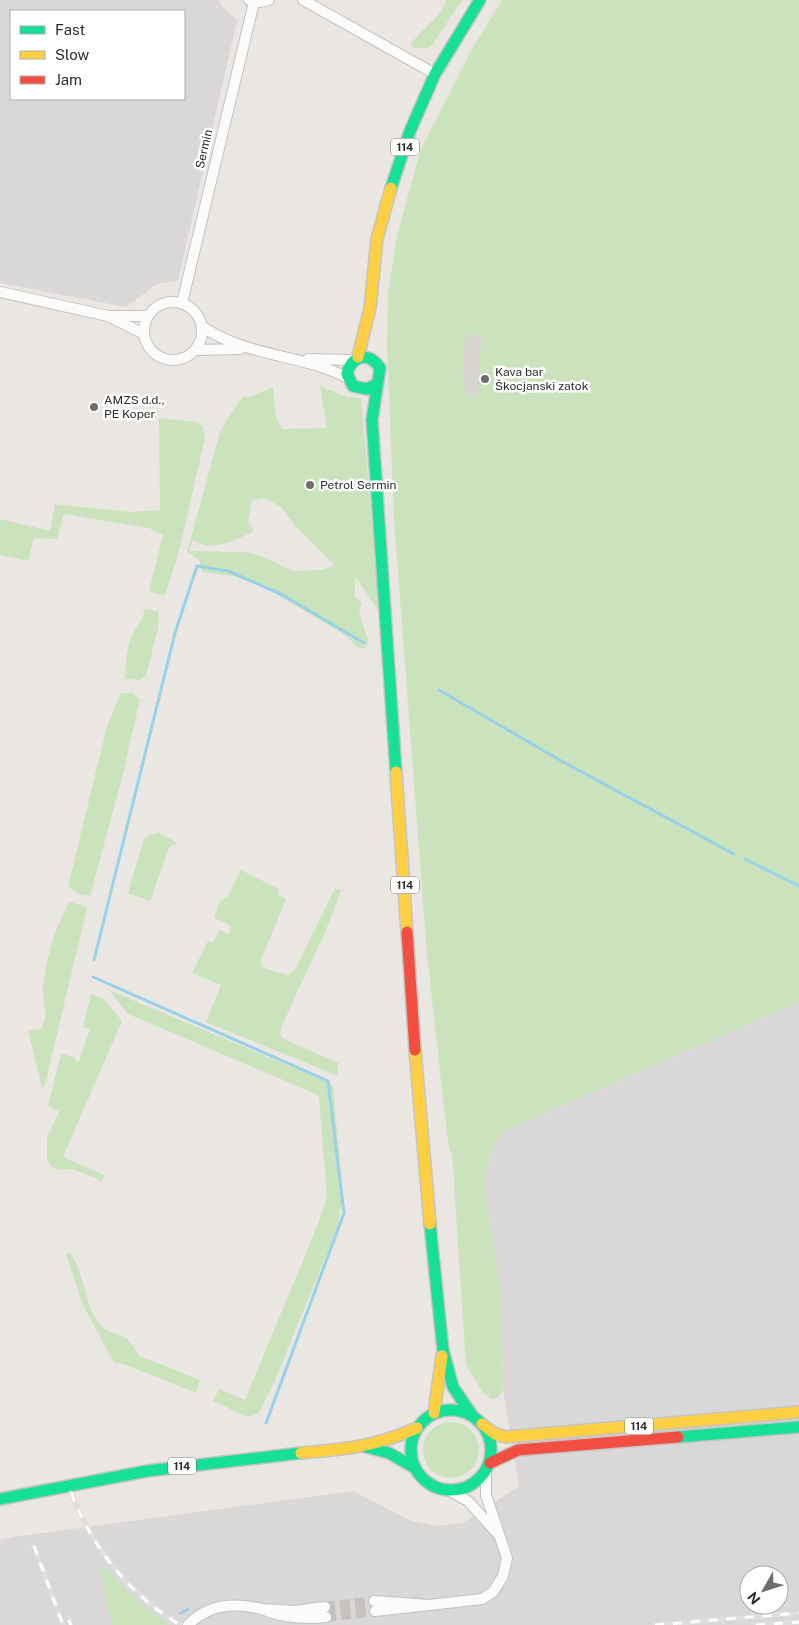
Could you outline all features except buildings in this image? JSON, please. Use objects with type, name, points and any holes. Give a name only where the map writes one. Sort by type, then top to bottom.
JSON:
[{"type":"main road","name":"114","points":[[372,420],[358,388],[348,378],[348,369],[355,359],[370,308],[378,239],[391,189],[410,132],[435,74],[480,0]]},
{"type":"main road","name":"114","points":[[370,308],[375,360],[381,374],[377,384],[372,420],[420,1123],[443,1350],[454,1387],[462,1403],[472,1415],[495,1434],[506,1436],[799,1412]]},
{"type":"main road","points":[[355,359],[367,356],[375,360]]},
{"type":"main road","points":[[358,388],[368,389],[377,384]]},
{"type":"main road","name":"114","points":[[0,1499],[147,1471],[241,1459],[366,1447],[394,1439],[417,1428],[434,1413],[443,1350]]},
{"type":"main road","points":[[434,1413],[453,1410],[472,1415]]},
{"type":"main road","name":"114","points":[[482,1424],[491,1443],[488,1467]]},
{"type":"main road","name":"114","points":[[366,1447],[389,1453],[415,1468],[426,1482],[450,1491],[466,1488],[474,1484],[488,1467],[518,1450],[799,1427]]},
{"type":"main road","points":[[415,1468],[410,1448],[417,1428]]},
{"type":"street","points":[[252,1],[269,0]]},
{"type":"street","points":[[303,0],[435,74]]},
{"type":"street","name":"Sermin","points":[[182,303],[252,1]]},
{"type":"street","points":[[0,292],[108,316],[148,316]]},
{"type":"street","points":[[108,316],[144,334],[153,352],[164,359],[178,360],[191,355],[202,339],[203,327],[196,312],[182,303],[163,303],[148,316],[144,334]]},
{"type":"street","points":[[203,327],[223,340],[247,349],[289,358],[330,370],[348,378]]},
{"type":"street","points":[[196,350],[247,349]]},
{"type":"street","points":[[289,358],[355,359]]},
{"type":"street","points":[[375,1606],[466,1602],[482,1598],[493,1592],[500,1584],[506,1567],[505,1548],[486,1495],[488,1467]]},
{"type":"street","points":[[450,1491],[468,1500],[499,1535]]},
{"type":"street","points":[[188,1625],[218,1606],[239,1604],[262,1609],[325,1612]]},
{"type":"shaded area","points":[[0,0],[219,0],[221,5],[237,20],[178,281],[157,284],[126,307],[0,283]]},
{"type":"shaded area","points":[[466,334],[482,336],[477,396],[466,395],[462,374]]},
{"type":"shaded area","points":[[799,1002],[799,1625],[0,1625],[0,1540],[353,1491],[411,1521],[437,1526],[463,1523],[519,1486],[503,1390],[501,1294],[484,1183],[491,1149],[501,1135],[511,1128]]},
{"type":"green space","points":[[447,0],[462,0],[433,44],[428,48],[414,48],[410,44],[438,15]]},
{"type":"green space","points":[[502,0],[799,0],[799,1002],[511,1128],[501,1135],[491,1149],[484,1183],[501,1294],[503,1390],[498,1398],[491,1399],[482,1391],[466,1365],[452,1152],[450,1153],[447,1135],[427,955],[394,519],[387,346],[388,293],[397,235],[421,149],[472,49]]},
{"type":"green space","points":[[320,386],[347,397],[361,398],[380,613],[355,576],[355,597],[362,603],[359,613],[368,640],[366,649],[357,647],[345,635],[264,587],[234,576],[202,572],[199,560],[187,552],[220,432],[244,396],[250,397],[273,387],[276,417],[282,429],[327,428]],"holes":[[[264,498],[281,507],[296,527],[334,565],[323,570],[292,571],[262,556],[244,552],[189,551],[193,540],[200,544],[224,544],[254,531],[248,522],[252,500]]]},
{"type":"green space","points":[[159,418],[197,422],[203,428],[205,438],[178,555],[163,596],[149,591],[163,535],[149,528],[64,514],[57,539],[34,538],[28,561],[0,555],[0,519],[50,531],[55,504],[129,512],[160,510]]},
{"type":"green space","points":[[145,609],[159,612],[158,628],[146,676],[140,680],[125,679],[129,643]]},
{"type":"green space","points":[[121,693],[133,693],[140,699],[123,774],[90,896],[81,895],[68,887],[107,726]]},
{"type":"green space","points":[[160,833],[177,843],[169,848],[150,901],[128,893],[144,839],[150,835]]},
{"type":"green space","points":[[241,870],[279,889],[278,894],[286,899],[260,962],[266,969],[288,975],[296,968],[335,888],[341,890],[335,909],[279,1034],[284,1039],[338,1063],[338,1076],[206,1022],[221,985],[192,973],[208,941],[213,943],[219,930],[229,934],[231,926],[214,918],[220,901],[227,898]]},
{"type":"green space","points":[[70,902],[87,907],[45,1085],[42,1088],[28,1031],[41,1029],[45,1019],[43,991],[45,970],[60,920]]},
{"type":"green space","points":[[109,990],[330,1083],[333,1087],[343,1196],[337,1229],[275,1380],[259,1413],[248,1417],[213,1401],[219,1389],[245,1400],[318,1224],[327,1197],[319,1098],[316,1094],[128,1014]]},
{"type":"green space","points":[[91,994],[105,1000],[122,1021],[63,1157],[104,1175],[102,1181],[73,1169],[58,1170],[47,1161],[47,1137],[59,1112],[48,1105],[61,1054],[74,1057],[78,1063],[90,1029],[83,1027]]},
{"type":"green space","points":[[70,1253],[79,1270],[90,1308],[100,1325],[128,1340],[138,1355],[200,1380],[196,1393],[126,1365],[114,1363],[83,1305],[66,1255]]},
{"type":"green space","points":[[451,1422],[462,1424],[471,1430],[477,1439],[479,1450],[477,1461],[471,1470],[462,1476],[451,1478],[440,1476],[431,1470],[425,1461],[423,1450],[425,1439],[431,1430],[440,1424]]},
{"type":"green space","points":[[105,1567],[131,1595],[169,1625],[112,1625],[100,1570]]},
{"type":"waterway","points":[[94,960],[175,633],[197,566],[228,571],[281,594],[364,643]]},
{"type":"waterway","points":[[439,690],[565,763],[734,854]]},
{"type":"waterway","points":[[745,859],[799,886]]},
{"type":"waterway","points":[[93,977],[328,1081],[344,1213],[266,1423]]},
{"type":"waterway","points":[[181,1613],[188,1609]]},
{"type":"tunnel","points":[[325,1607],[374,1601]]},
{"type":"tunnel","points":[[326,1617],[375,1611]]},
{"type":"railway","points":[[71,1493],[90,1533],[115,1568],[144,1599],[180,1625]]},
{"type":"railway","points":[[34,1546],[63,1625]]},
{"type":"railway","points":[[655,1625],[799,1613]]},
{"type":"railway","points":[[69,1620],[71,1625]]},
{"type":"railway","points":[[756,1625],[799,1622]]},
{"type":"traffic: fast","points":[[391,188],[410,131],[435,74],[480,0]]},
{"type":"traffic: fast","points":[[377,384],[367,389],[353,386],[347,374],[349,368],[357,359],[366,357],[371,359],[380,368],[372,420],[396,772]]},
{"type":"traffic: fast","points":[[430,1224],[443,1350],[453,1387],[472,1415]]},
{"type":"traffic: fast","points":[[443,1410],[459,1410],[480,1421],[491,1442],[491,1450],[491,1458],[480,1479],[459,1490],[443,1490],[429,1484],[417,1472],[411,1458],[411,1442],[417,1428],[429,1416],[443,1410]]},
{"type":"traffic: fast","points":[[678,1437],[799,1427]]},
{"type":"traffic: fast","points":[[366,1447],[389,1453],[415,1468]]},
{"type":"traffic: fast","points":[[0,1499],[147,1471],[301,1453]]},
{"type":"traffic: slow","points":[[358,357],[370,308],[377,239],[391,188]]},
{"type":"traffic: slow","points":[[396,772],[407,932]]},
{"type":"traffic: slow","points":[[415,1050],[430,1224]]},
{"type":"traffic: slow","points":[[434,1413],[442,1356]]},
{"type":"traffic: slow","points":[[482,1424],[495,1434],[506,1437],[799,1412]]},
{"type":"traffic: slow","points":[[301,1453],[374,1443],[417,1428]]},
{"type":"traffic: jam","points":[[407,932],[415,1050]]},
{"type":"traffic: jam","points":[[490,1463],[518,1450],[678,1437]]},
{"type":"place","name":"Kava bar Škocjanski zatok","points":[[485,379]]},
{"type":"place","name":"AMZS d.d., PE Koper","points":[[94,407]]},
{"type":"place","name":"Petrol Sermin","points":[[310,485]]}]
